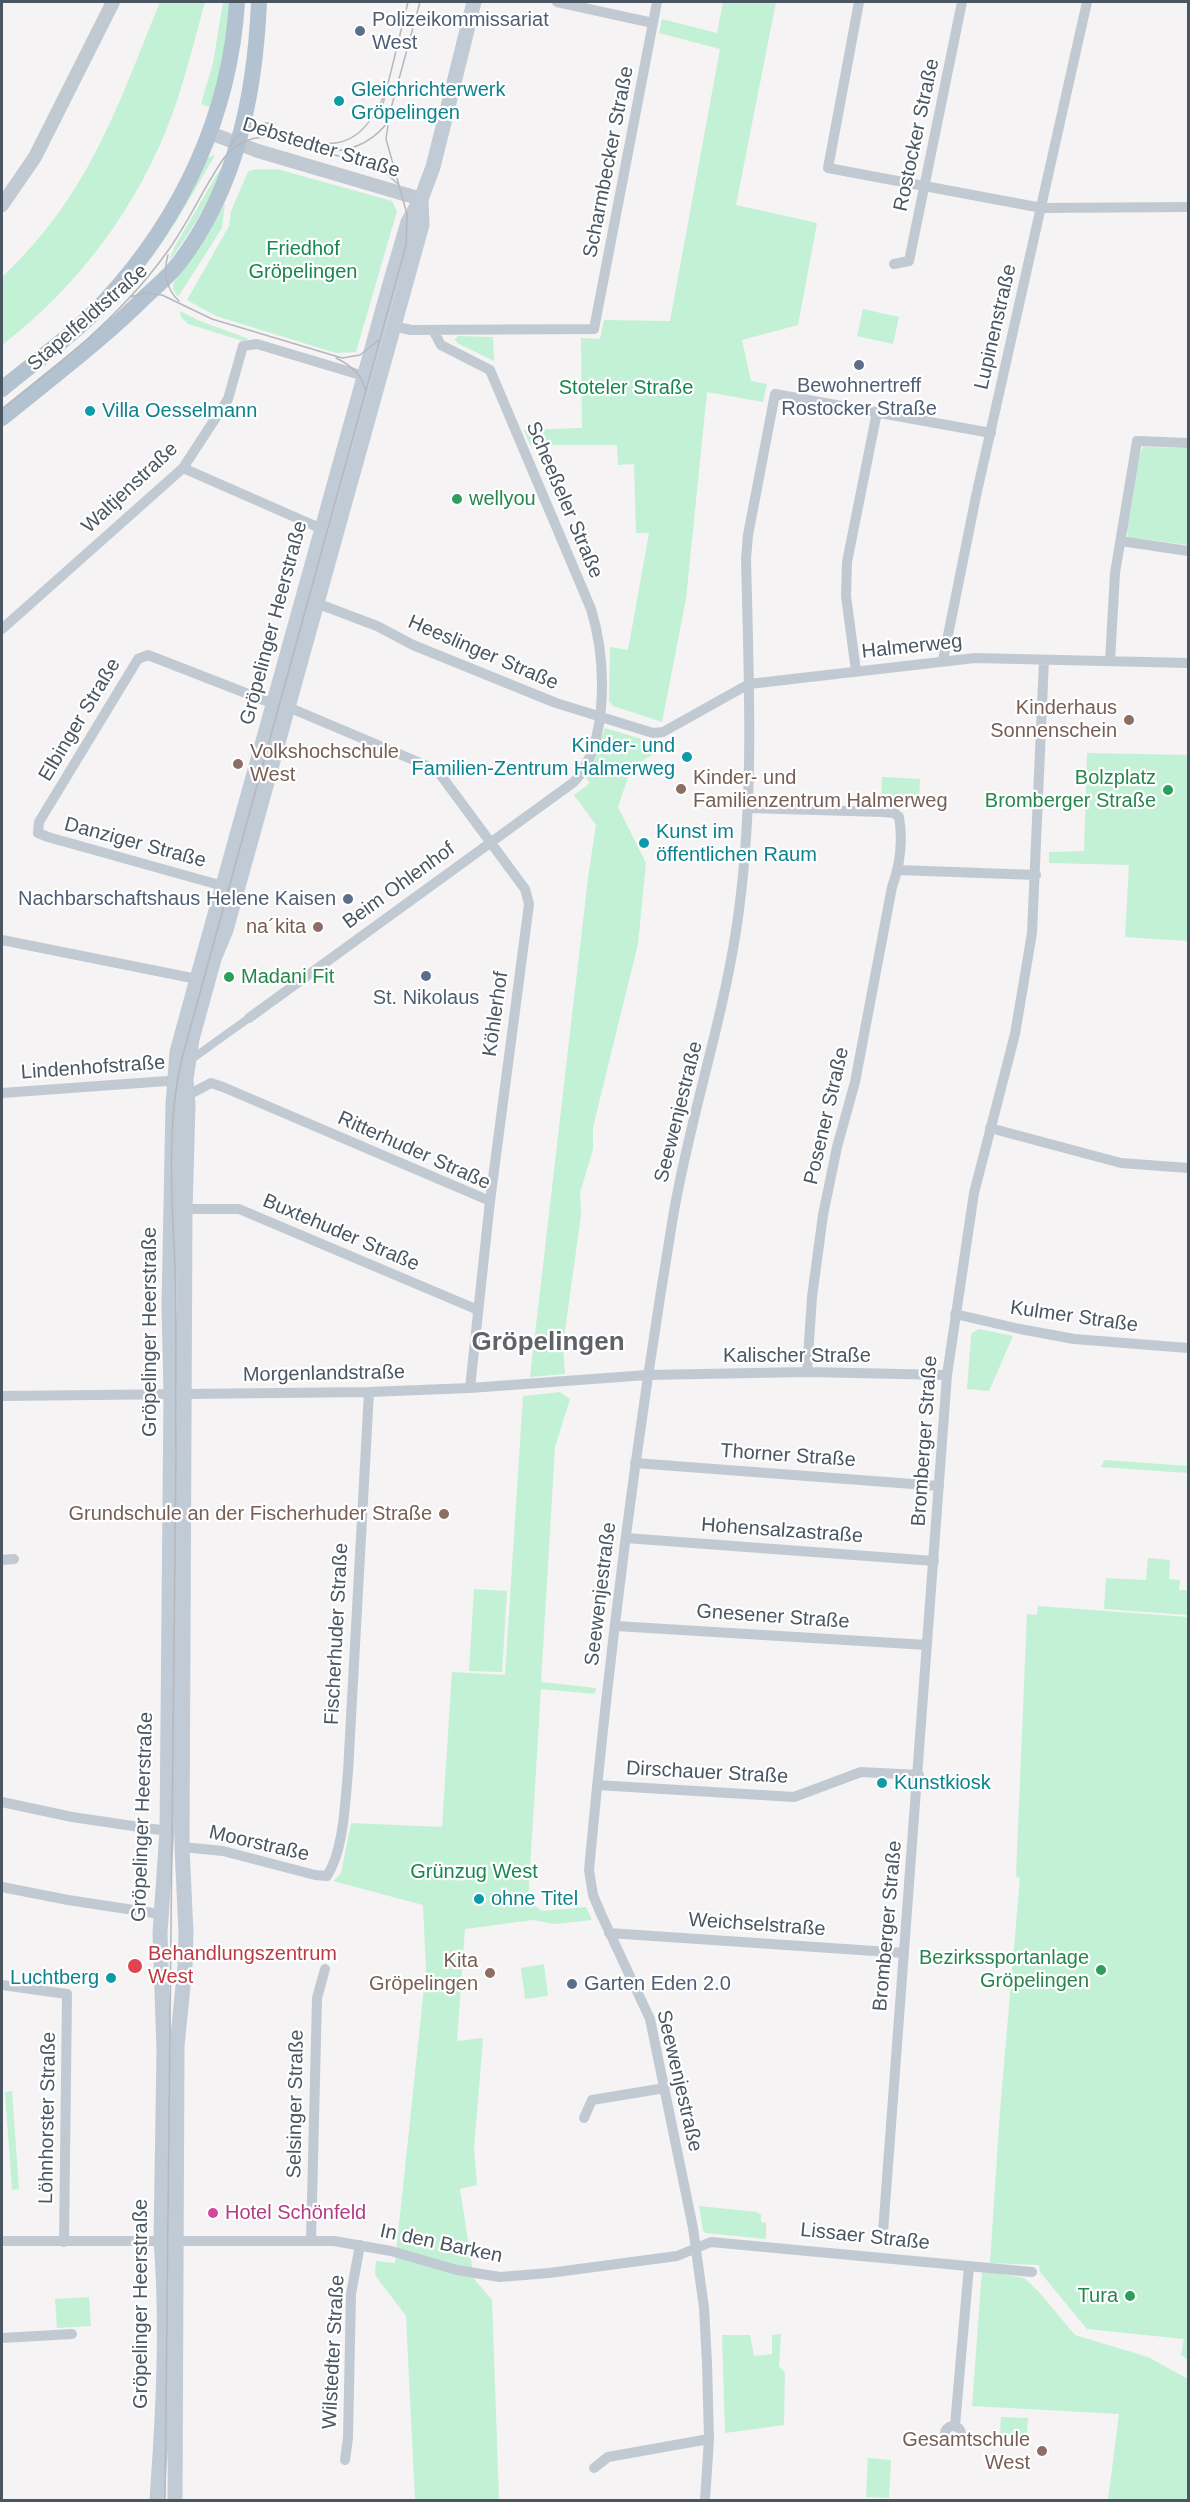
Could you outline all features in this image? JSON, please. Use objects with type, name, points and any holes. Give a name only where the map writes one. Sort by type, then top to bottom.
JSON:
[{"type":"main road","name":"Stapelfeldtstraße","points":[[2,388],[76,330],[105,301],[140,260],[171,216],[210,134],[227,76],[237,2]]},
{"type":"main road","name":"Stapelfeldtstraße","points":[[2,418],[117,325],[178,264],[210,214],[237,144],[248,107],[254,74],[259,2]]},
{"type":"main road","name":"Gröpelinger Heerstraße","points":[[175,2500],[177,2046],[186,1933],[182,1847],[178,1394],[169,1305],[183,1085],[214,959],[226,930],[281,706],[303,598],[408,222],[422,199],[433,167],[474,2]]},
{"type":"main road","name":"Gröpelinger Heerstraße","points":[[157,2500],[162,2439],[163,2271],[161,2241],[164,2050],[160,1914],[164,1893],[167,1831],[185,1209],[183,1085],[177,1052],[223,886],[281,706],[318,604],[422,225],[422,199]]},
{"type":"street","points":[[2,205],[35,157],[113,2]]},
{"type":"street","points":[[557,2],[653,23]]},
{"type":"street","name":"Scharmbecker Straße","points":[[433,330],[594,329],[657,2]]},
{"type":"street","points":[[859,2],[828,168],[925,188],[1042,208],[1188,207]]},
{"type":"street","name":"Rostocker Straße","points":[[894,264],[909,261],[962,2]]},
{"type":"street","name":"Lupinenstraße","points":[[943,660],[1086,2]]},
{"type":"street","name":"Debstedter Straße","points":[[210,134],[422,199]]},
{"type":"street","points":[[393,326],[411,330],[433,330]]},
{"type":"street","name":"Scheeßeler Straße","points":[[433,330],[441,345],[490,370],[591,609],[602,655],[600,717]]},
{"type":"street","name":"Waltjenstraße","points":[[2,629],[183,468],[228,399],[243,346],[257,344],[364,376]]},
{"type":"street","name":"Seewenjestraße","points":[[705,2500],[709,2439],[704,2308],[693,2228],[650,2019],[593,1895],[589,1870],[597,1785],[647,1375],[680,1177],[716,1037],[730,967],[745,868],[749,808],[747,535],[774,394],[877,412]]},
{"type":"street","points":[[856,671],[846,596],[847,562],[877,412],[991,433]]},
{"type":"street","points":[[1110,661],[1115,573],[1137,441],[1188,443]]},
{"type":"street","points":[[183,468],[322,529]]},
{"type":"street","points":[[1121,541],[1188,551]]},
{"type":"street","name":"Heeslinger Straße","points":[[303,598],[377,626],[413,645],[556,703],[653,733]]},
{"type":"street","name":"Elbinger Straße","points":[[38,833],[44,814],[138,659],[148,655],[437,770],[491,842]]},
{"type":"street","name":"Halmerweg","points":[[653,733],[663,732],[749,684],[975,658],[1188,663]]},
{"type":"street","name":"Bromberger Straße","points":[[883,2232],[919,1776],[947,1375],[974,1193],[1016,1030],[1032,933],[1044,660]]},
{"type":"street","name":"Beim Ohlenhof","points":[[188,1062],[574,782],[582,773],[600,717]]},
{"type":"street","name":"Posener Straße","points":[[749,808],[894,813],[899,817],[901,828],[898,870],[892,887],[855,1082],[837,1147],[823,1215],[812,1297],[807,1372]]},
{"type":"street","name":"Danziger Straße","points":[[38,833],[223,886]]},
{"type":"street","name":"Köhlerhof","points":[[490,1201],[529,904],[525,889],[491,842]]},
{"type":"street","points":[[898,870],[1036,875]]},
{"type":"street","points":[[2,940],[197,979]]},
{"type":"street","name":"Ritterhuder Straße","points":[[183,1085],[211,1083],[223,1087],[490,1201],[470,1388]]},
{"type":"street","name":"Lindenhofstraße","points":[[2,1093],[183,1085]]},
{"type":"street","points":[[990,1128],[1121,1163],[1188,1168]]},
{"type":"street","name":"Buxtehuder Straße","points":[[185,1209],[239,1209],[478,1310]]},
{"type":"street","name":"Kulmer Straße","points":[[955,1314],[1074,1339],[1188,1348]]},
{"type":"street","name":"Kalischer Straße","points":[[647,1375],[807,1372],[947,1375]]},
{"type":"street","name":"Morgenlandstraße","points":[[2,1396],[369,1392],[470,1388],[647,1375]]},
{"type":"street","name":"Fischerhuder Straße","points":[[327,1876],[335,1858],[347,1779],[369,1392]]},
{"type":"street","name":"Thorner Straße","points":[[635,1462],[939,1486]]},
{"type":"street","name":"Hohensalzastraße","points":[[626,1538],[934,1561]]},
{"type":"street","points":[[2,1560],[14,1559]]},
{"type":"street","name":"Gnesener Straße","points":[[616,1626],[927,1645]]},
{"type":"street","name":"Dirschauer Straße","points":[[597,1785],[794,1797],[861,1772],[919,1776]]},
{"type":"street","points":[[2,1802],[70,1817],[167,1831]]},
{"type":"street","name":"Moorstraße","points":[[182,1847],[223,1851],[315,1875],[327,1876]]},
{"type":"street","points":[[2,1887],[160,1914]]},
{"type":"street","name":"Weichselstraße","points":[[609,1933],[904,1953]]},
{"type":"street","name":"Selsinger Straße","points":[[311,2241],[317,1998],[325,1969]]},
{"type":"street","name":"Löhnhorster Straße","points":[[2,1985],[67,1994],[64,2242]]},
{"type":"street","points":[[584,2118],[592,2100],[665,2088]]},
{"type":"street","name":"In den Barken","points":[[2,2241],[311,2241],[360,2245],[391,2251],[457,2270],[500,2277],[549,2273],[677,2256],[695,2249]]},
{"type":"street","name":"Lissaer Straße","points":[[695,2249],[711,2242],[721,2242],[1032,2272]]},
{"type":"street","name":"Wilstedter Straße","points":[[345,2460],[348,2438],[351,2294],[360,2245]]},
{"type":"street","points":[[955,2426],[969,2265]]},
{"type":"street","points":[[2,2338],[72,2334]]},
{"type":"street","points":[[594,2468],[608,2457],[709,2439]]},
{"type":"green space","points":[[160,2],[205,2],[182,85],[159,146],[125,211],[104,241],[57,297],[2,345],[2,277],[32,246],[57,215],[79,182],[114,114]]},
{"type":"green space","points":[[223,2],[232,2],[229,28],[212,108],[201,104],[213,63]]},
{"type":"green space","name":"Stoteler Straße","points":[[723,2],[776,2],[736,205],[817,223],[798,325],[742,340],[751,381],[767,384],[763,402],[707,392],[686,599],[662,722],[613,706],[609,701],[610,647],[628,650],[649,533],[636,533],[634,464],[618,465],[617,445],[530,445],[524,430],[582,428],[581,338],[600,339],[604,320],[670,321],[720,49],[659,33],[662,19],[717,33]]},
{"type":"green space","points":[[215,155],[154,254],[108,309],[206,158]]},
{"type":"green space","points":[[220,169],[222,170],[217,183],[204,207],[168,263],[174,248]]},
{"type":"green space","name":"Friedhof Gröpelingen","points":[[277,169],[392,201],[397,211],[356,352],[336,353],[216,316],[187,300],[229,226],[231,211],[248,172]]},
{"type":"green space","points":[[225,203],[222,228],[178,297],[173,289],[174,282],[208,234]]},
{"type":"green space","points":[[863,309],[899,317],[893,344],[857,336]]},
{"type":"green space","points":[[180,311],[249,339],[243,341],[188,324],[181,317]]},
{"type":"green space","points":[[458,336],[493,337],[494,361],[457,343],[455,339]]},
{"type":"green space","points":[[1143,447],[1188,448],[1188,545],[1128,537],[1127,530]]},
{"type":"green space","points":[[605,728],[655,743],[660,750],[631,768],[618,807],[646,863],[638,944],[593,1127],[593,1149],[580,1193],[581,1215],[563,1345],[565,1374],[530,1377],[596,825],[574,795],[590,783],[586,778]]},
{"type":"green space","points":[[1087,753],[1188,755],[1188,941],[1125,937],[1129,865],[1049,863],[1049,852],[1084,851]]},
{"type":"green space","points":[[882,777],[920,779],[919,805],[881,804]]},
{"type":"green space","points":[[979,1329],[1013,1336],[989,1391],[967,1389],[971,1337],[972,1333]]},
{"type":"green space","name":"Grünzug West","points":[[560,1392],[570,1399],[555,1447],[541,1682],[596,1688],[595,1694],[541,1689],[528,1901],[542,1911],[586,1907],[592,1920],[554,1924],[533,1920],[465,1929],[457,2041],[483,2038],[474,2149],[477,2185],[460,2189],[474,2279],[492,2300],[499,2500],[415,2500],[406,2316],[375,2275],[376,2261],[395,2263],[426,1969],[423,1905],[333,1881],[341,1873],[351,1823],[442,1827],[452,1672],[505,1675],[523,1396]]},
{"type":"green space","points":[[1104,1460],[1188,1466],[1188,1473],[1101,1467]]},
{"type":"green space","points":[[1148,1558],[1170,1560],[1169,1579],[1180,1580],[1179,1590],[1188,1590],[1188,1615],[1104,1609],[1106,1578],[1146,1580]]},
{"type":"green space","points":[[474,1589],[507,1591],[502,1672],[469,1671]]},
{"type":"green space","name":"Bezirkssportanlage Gröpelingen","points":[[1038,1606],[1188,1617],[1188,2360],[1181,2355],[1184,2339],[1087,2329],[1040,2272],[1039,2265],[990,2263],[1000,2111],[1020,1878],[1016,1876],[1027,1614],[1037,1615]]},
{"type":"green space","points":[[544,1964],[548,1996],[525,1999],[521,1968]]},
{"type":"green space","points":[[12,2091],[19,2189],[12,2190],[5,2092]]},
{"type":"green space","points":[[699,2206],[757,2212],[761,2215],[761,2222],[766,2223],[766,2239],[706,2233],[703,2231]]},
{"type":"green space","points":[[982,2271],[1024,2278],[1039,2292],[1075,2335],[1148,2357],[1188,2379],[1188,2500],[1108,2500],[1119,2414],[972,2406]]},
{"type":"green space","points":[[89,2297],[91,2326],[57,2328],[55,2299]]},
{"type":"green space","points":[[781,2334],[779,2366],[785,2373],[784,2425],[725,2433],[722,2335],[750,2335],[754,2356],[772,2354],[772,2335]]},
{"type":"green space","points":[[1001,2417],[1028,2418],[1027,2436],[1000,2434]]},
{"type":"green space","points":[[868,2458],[891,2460],[889,2498],[866,2497]]},
{"type":"tram line","points":[[383,104],[408,2]]},
{"type":"tram line","points":[[165,2500],[176,1452],[176,1292],[171,1163],[174,1110],[182,1058],[406,245],[407,214],[386,139],[390,112],[420,2]]},
{"type":"tram line","points":[[313,142],[338,143],[357,134],[372,118],[384,96]]},
{"type":"tram line","points":[[332,151],[365,142],[390,119]]},
{"type":"tram line","points":[[230,146],[249,128],[275,123]]},
{"type":"tram line","points":[[2,409],[69,355],[131,296],[175,241],[224,158],[241,143],[261,137],[276,138],[380,168],[398,184]]},
{"type":"tram line","points":[[168,255],[166,268],[168,286],[179,301]]},
{"type":"tram line","points":[[130,297],[145,293],[162,295],[212,319],[342,358],[360,355],[379,340]]},
{"type":"tram line","points":[[336,358],[356,372],[366,393]]},
{"type":"place","name":"Polizeikommissariat West","points":[[360,31]]},
{"type":"place","name":"Gleichrichterwerk Gröpelingen","points":[[339,101]]},
{"type":"place","name":"Bewohnertreff Rostocker Straße","points":[[859,365]]},
{"type":"place","name":"Villa Oesselmann","points":[[90,411]]},
{"type":"place","name":"wellyou","points":[[457,499]]},
{"type":"place","name":"Kinderhaus Sonnenschein","points":[[1129,720]]},
{"type":"place","name":"Kinder- und Familien-Zentrum Halmerweg","points":[[687,757]]},
{"type":"place","name":"Volkshochschule West","points":[[238,764]]},
{"type":"place","name":"Kinder- und Familienzentrum Halmerweg","points":[[681,789]]},
{"type":"place","name":"Bolzplatz Bromberger Straße","points":[[1168,790]]},
{"type":"place","name":"Kunst im öffentlichen Raum","points":[[644,843]]},
{"type":"place","name":"Nachbarschaftshaus Helene Kaisen","points":[[348,899]]},
{"type":"place","name":"na´kita","points":[[318,927]]},
{"type":"place","name":"St. Nikolaus","points":[[426,976]]},
{"type":"place","name":"Madani Fit","points":[[229,977]]},
{"type":"place","name":"Grundschule an der Fischerhuder Straße","points":[[444,1514]]},
{"type":"place","name":"Kunstkiosk","points":[[882,1783]]},
{"type":"place","name":"ohne Titel","points":[[479,1899]]},
{"type":"place","name":"Behandlungszentrum West","points":[[135,1966]]},
{"type":"place","name":"Bezirkssportanlage Gröpelingen","points":[[1101,1970]]},
{"type":"place","name":"Kita Gröpelingen","points":[[490,1973]]},
{"type":"place","name":"Luchtberg","points":[[111,1978]]},
{"type":"place","name":"Garten Eden 2.0","points":[[572,1984]]},
{"type":"place","name":"Hotel Schönfeld","points":[[213,2213]]},
{"type":"place","name":"Tura","points":[[1130,2296]]},
{"type":"place","name":"Gesamtschule West","points":[[1042,2451]]},
{"type":"district","name":"Gröpelingen","points":[[548,1343]]}]
